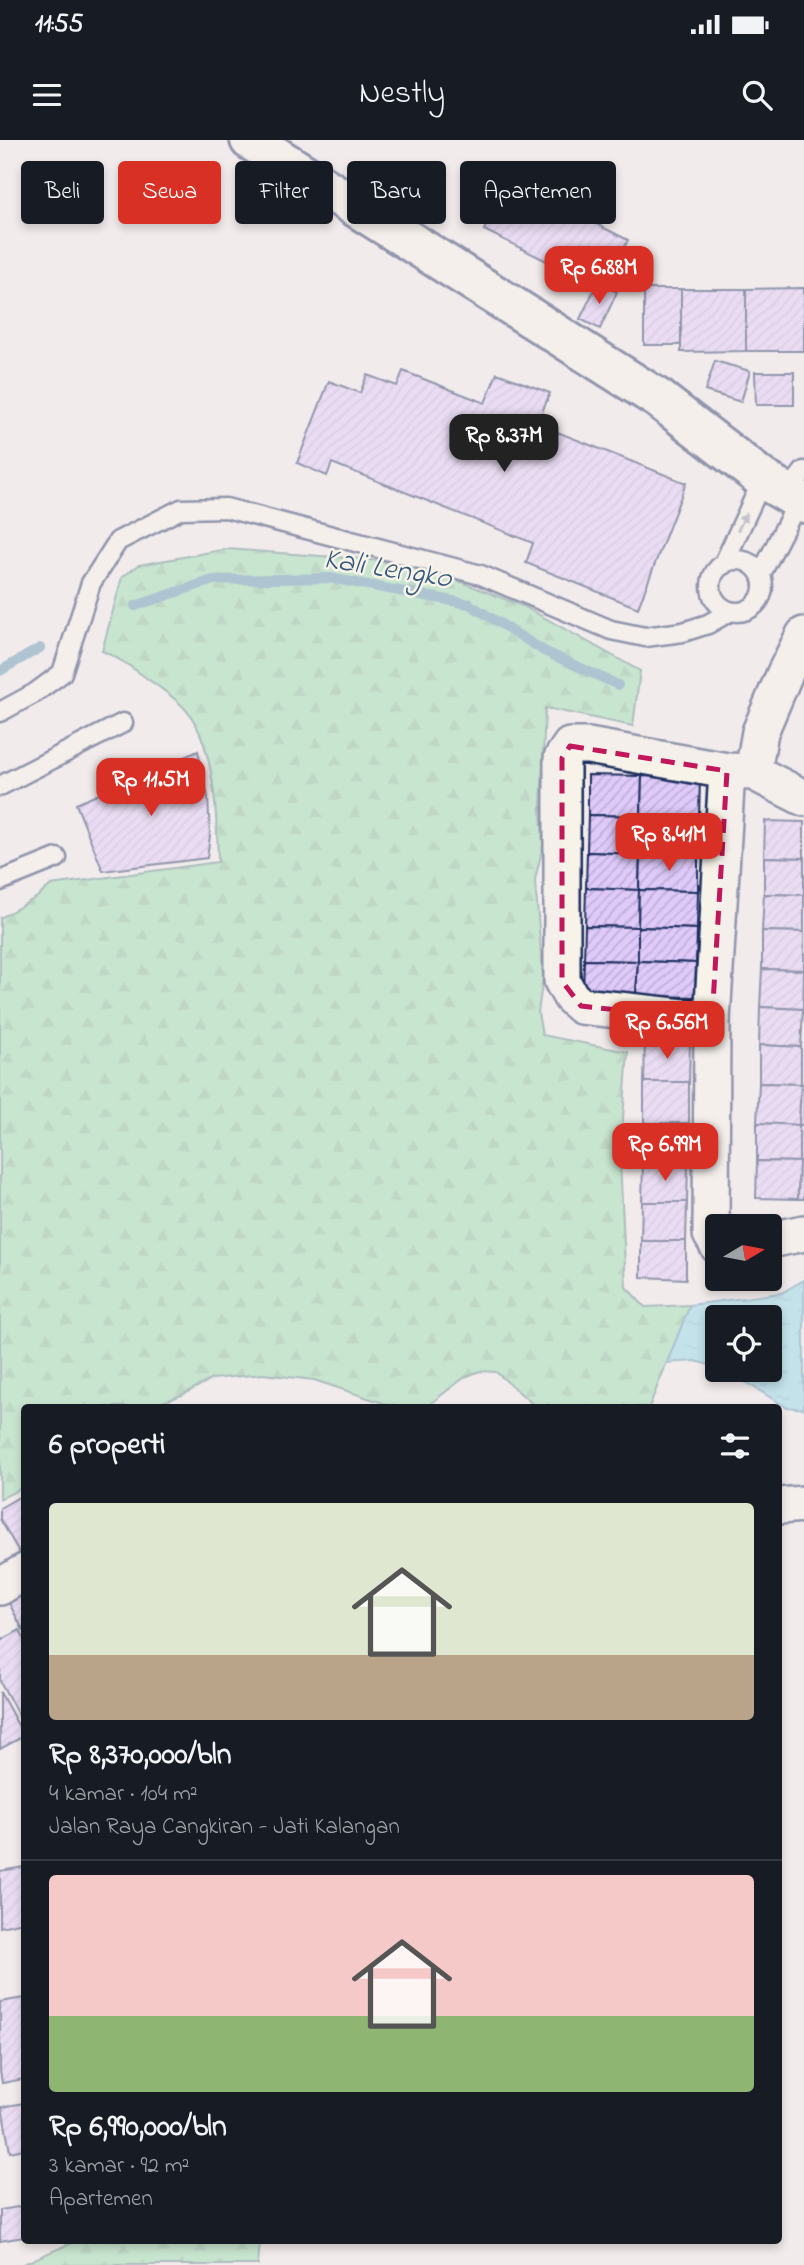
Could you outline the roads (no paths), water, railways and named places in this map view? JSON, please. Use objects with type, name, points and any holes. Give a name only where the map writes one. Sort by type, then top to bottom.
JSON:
[{"type":"street","points":[[250,140],[659,400],[791,489]]},
{"type":"street","points":[[711,1214],[712,1020],[740,772],[804,635]]},
{"type":"street","points":[[712,1020],[581,1006],[570,998],[562,981],[562,758],[570,746],[588,746],[740,772],[804,798]]},
{"type":"street","points":[[782,1238],[804,1233]]},
{"type":"street","points":[[782,1506],[804,1504]]},
{"type":"street","points":[[0,1587],[21,1574]]},
{"type":"lane","points":[[729,612],[718,606],[711,588],[713,575],[791,489]]},
{"type":"lane","points":[[0,712],[35,693],[62,673],[91,583],[118,541],[181,509],[226,508],[481,575],[611,630],[645,637],[695,628],[729,612],[745,611],[754,606],[761,591],[761,574],[791,489]]},
{"type":"lane","points":[[723,565],[743,561],[754,565],[761,574]]},
{"type":"lane","points":[[0,786],[123,723]]},
{"type":"lane","points":[[0,881],[57,858]]},
{"type":"water","points":[[804,1280],[804,1409],[786,1407],[745,1382],[782,1382],[782,1305],[705,1305],[705,1364],[695,1361],[667,1363],[690,1305],[781,1293]]},
{"type":"waterway","name":"Kali Lengko","points":[[135,606],[213,580],[330,578],[469,604],[544,651],[618,685]]},
{"type":"waterway","name":"Kali Lengko","points":[[0,671],[40,648]]}]
